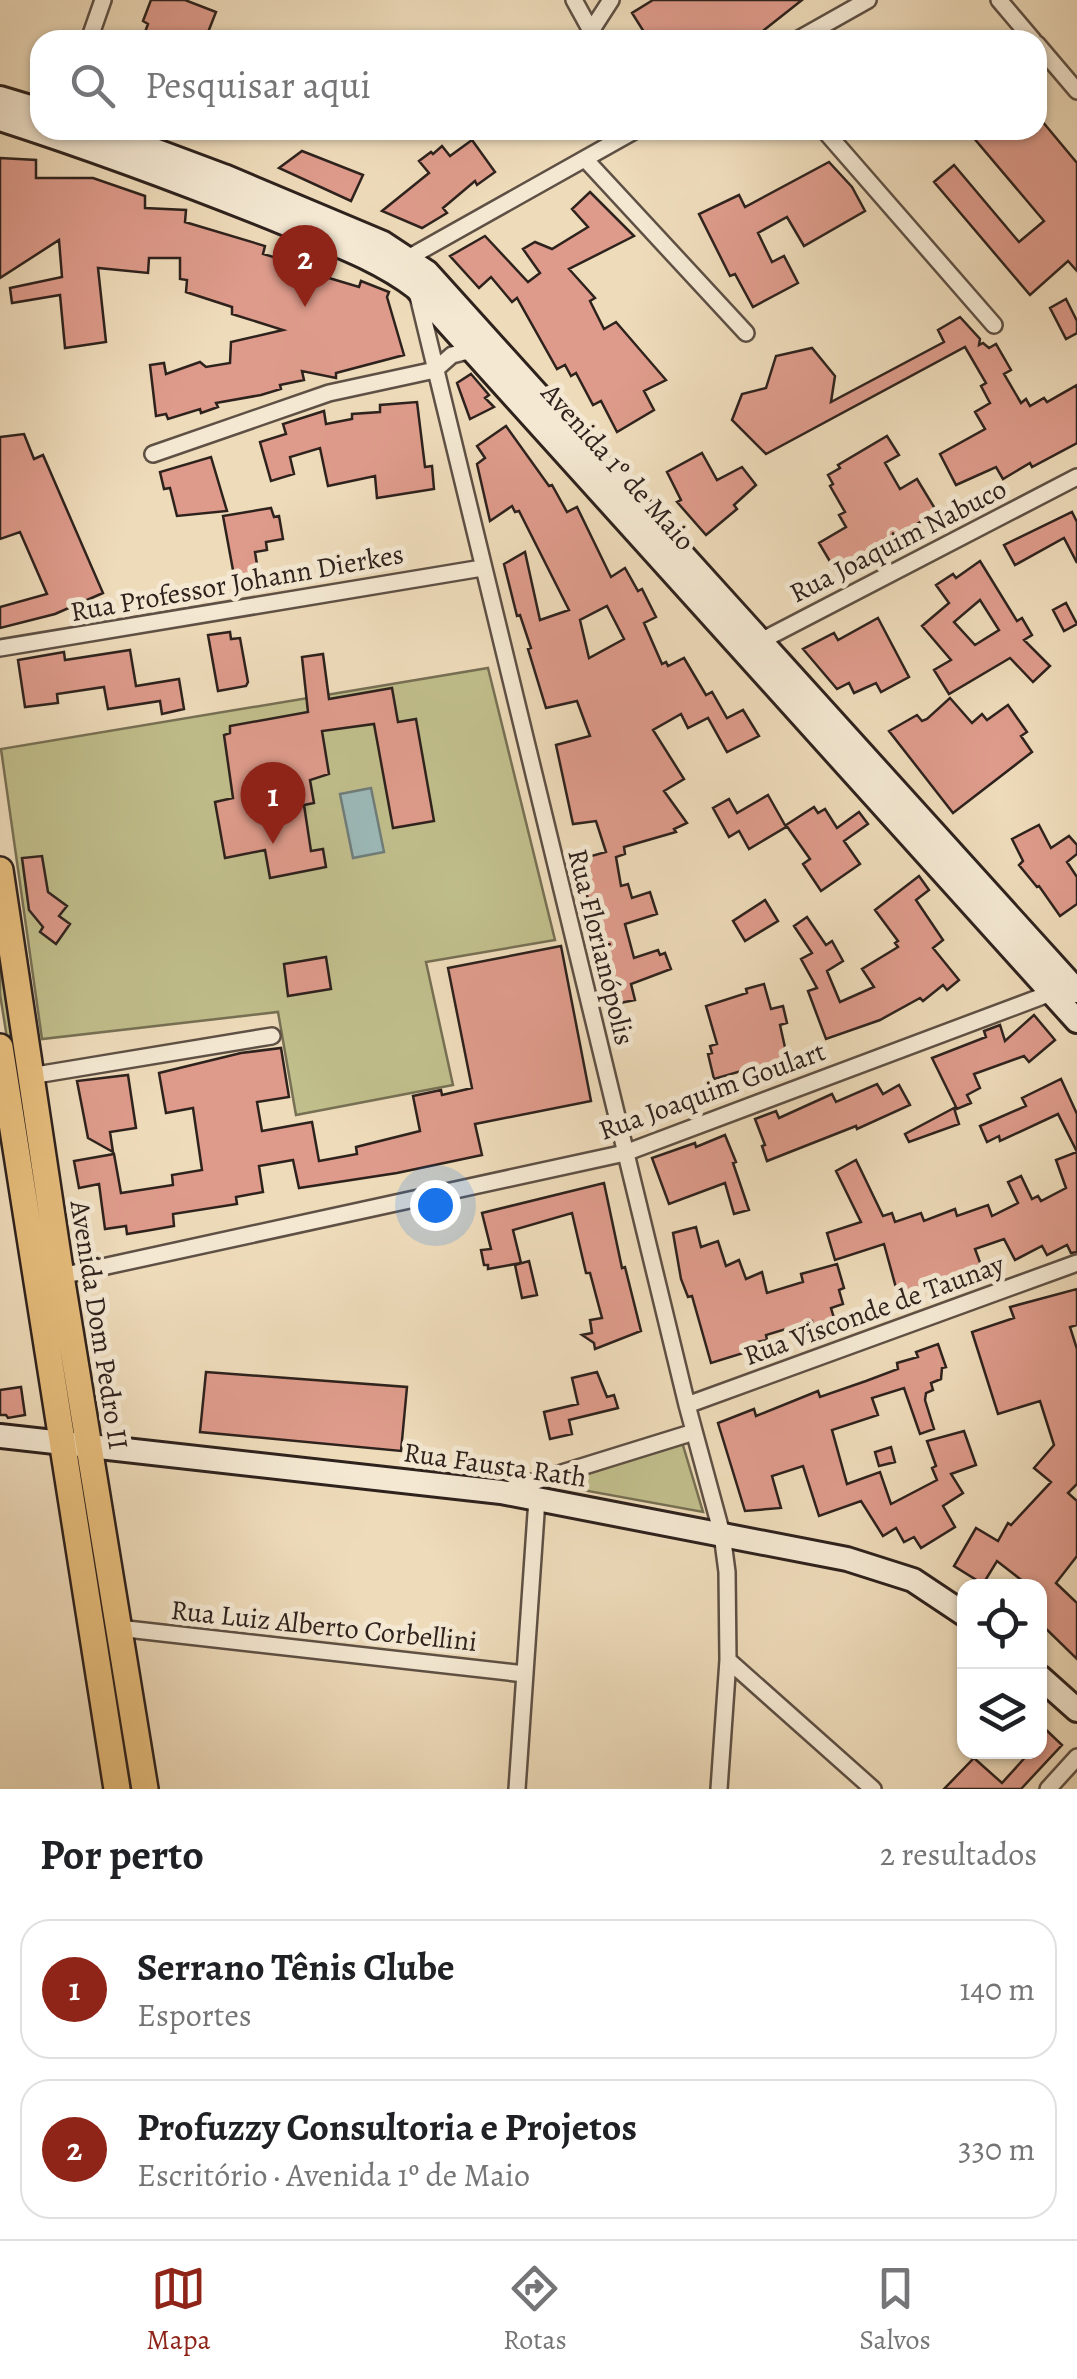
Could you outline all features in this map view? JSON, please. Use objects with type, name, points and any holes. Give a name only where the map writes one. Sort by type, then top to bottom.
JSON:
[{"type":"main road","points":[[0,98],[30,107]]},
{"type":"main road","name":"Avenida 1º de Maio","points":[[0,119],[30,127]]},
{"type":"main road","name":"Avenida 1º de Maio","points":[[76,140],[383,243],[427,272],[752,646]]},
{"type":"main road","name":"Avenida 1º de Maio","points":[[122,140],[386,268],[416,288],[1070,988],[1077,1021]]},
{"type":"main road","points":[[408,258],[416,288]]},
{"type":"main road","name":"Avenida Dom Pedro II","points":[[0,870],[61,1276],[76,1444],[117,1789]]},
{"type":"main road","name":"Avenida Dom Pedro II","points":[[0,1047],[76,1444],[118,1628],[144,1789]]},
{"type":"main road","name":"Rua Fausta Rath","points":[[0,1436],[501,1492],[881,1568],[913,1580],[957,1609]]},
{"type":"main road","points":[[1047,1683],[1077,1710]]},
{"type":"street","points":[[92,30],[103,0]]},
{"type":"street","points":[[574,0],[591,30]]},
{"type":"street","points":[[597,30],[612,0]]},
{"type":"street","points":[[815,30],[868,0]]},
{"type":"street","points":[[1000,0],[1025,30]]},
{"type":"street","points":[[1047,56],[1077,91]]},
{"type":"street","points":[[408,258],[618,140]]},
{"type":"street","points":[[833,140],[994,325]]},
{"type":"street","points":[[585,158],[746,333]]},
{"type":"street","name":"Rua Florianópolis","points":[[416,288],[722,1534],[729,1603],[719,1789]]},
{"type":"street","points":[[153,454],[342,389],[435,370],[452,355],[472,350]]},
{"type":"street","name":"Rua Joaquim Nabuco","points":[[752,646],[1077,477]]},
{"type":"street","name":"Rua Professor Johann Dierkes","points":[[0,648],[482,568]]},
{"type":"street","name":"Rua Joaquim Goulart","points":[[61,1276],[626,1153],[1070,988]]},
{"type":"street","points":[[30,1076],[272,1036]]},
{"type":"street","name":"Rua Visconde de Taunay","points":[[687,1404],[1077,1264]]},
{"type":"street","points":[[501,1492],[694,1432]]},
{"type":"street","points":[[517,1789],[537,1499]]},
{"type":"street","name":"Rua Luiz Alberto Corbellini","points":[[118,1628],[525,1674]]},
{"type":"street","points":[[728,1660],[873,1789]]},
{"type":"street","points":[[1048,1789],[1077,1756]]},
{"type":"shaded area","points":[[488,668],[555,940],[426,962],[453,1085],[296,1115],[278,1012],[42,1039],[1,749]]},
{"type":"shaded area","points":[[0,944],[74,1416],[68,1421],[0,994]]},
{"type":"shaded area","points":[[682,1442],[703,1512],[555,1485]]},
{"type":"shaded area","points":[[84,1475],[133,1789],[126,1789],[77,1476]]},
{"type":"water","points":[[371,788],[384,852],[353,858],[340,794]]},
{"type":"building","points":[[151,0],[185,0],[216,12],[209,30],[146,30],[148,24],[143,21]]},
{"type":"building","points":[[653,0],[802,0],[764,30],[643,30],[632,13]]},
{"type":"building","points":[[1047,127],[1077,163],[1077,271],[1068,261],[1030,295],[934,182],[954,165],[1019,242],[1044,221],[975,140],[1047,140]]},
{"type":"building","points":[[472,140],[495,172],[477,185],[475,181],[443,208],[447,213],[422,228],[382,211],[429,173],[419,161],[442,146],[450,156]]},
{"type":"building","points":[[302,151],[363,175],[351,201],[279,168]]},
{"type":"building","points":[[0,158],[36,160],[36,178],[93,178],[145,196],[145,208],[186,210],[185,222],[265,246],[263,254],[329,278],[359,287],[361,281],[389,292],[387,297],[404,355],[336,373],[336,378],[302,371],[304,380],[280,385],[281,389],[216,403],[218,407],[201,413],[200,409],[168,419],[166,414],[156,416],[150,365],[164,363],[166,374],[200,362],[206,367],[230,363],[231,342],[283,330],[232,314],[232,307],[186,292],[187,280],[180,279],[180,258],[149,258],[148,273],[98,268],[106,342],[65,348],[60,295],[12,303],[10,288],[62,277],[59,240],[0,278]]},
{"type":"building","points":[[829,162],[852,187],[865,211],[804,246],[787,217],[758,233],[772,262],[784,256],[798,283],[753,307],[735,274],[730,276],[699,214],[739,195],[745,207]]},
{"type":"building","points":[[590,192],[634,236],[569,269],[595,298],[590,301],[604,329],[616,322],[666,380],[644,391],[654,410],[617,432],[601,401],[593,405],[576,373],[571,376],[565,365],[557,369],[517,298],[512,302],[491,277],[479,288],[450,256],[485,236],[528,282],[540,273],[523,249],[535,242],[552,249],[588,227],[572,209]]},
{"type":"building","points":[[1066,299],[1077,321],[1077,333],[1066,339],[1050,308]]},
{"type":"building","points":[[960,317],[980,339],[979,345],[983,343],[989,348],[996,344],[1011,370],[1004,374],[1021,403],[1026,399],[1030,406],[1044,398],[1047,402],[1077,385],[1077,443],[1003,479],[996,467],[956,485],[940,454],[985,429],[975,412],[990,403],[981,386],[986,383],[965,347],[766,454],[732,420],[742,394],[766,388],[776,356],[812,348],[835,376],[831,402],[944,342],[938,330]]},
{"type":"building","points":[[471,374],[494,407],[470,419],[457,383]]},
{"type":"building","points":[[417,402],[425,467],[432,466],[434,489],[377,498],[375,476],[328,486],[320,448],[290,457],[294,474],[271,481],[260,442],[286,434],[283,424],[324,411],[326,424],[352,419],[352,414],[380,412],[380,405]]},
{"type":"building","points":[[506,426],[552,485],[567,512],[577,507],[611,577],[625,568],[638,591],[642,589],[656,617],[644,623],[662,664],[666,662],[668,666],[684,658],[706,695],[712,692],[727,718],[743,710],[759,736],[727,752],[708,718],[688,728],[681,714],[653,730],[684,779],[664,791],[687,823],[674,829],[676,832],[624,847],[625,854],[616,857],[621,886],[628,884],[632,898],[650,892],[657,914],[625,924],[634,958],[658,950],[660,955],[665,953],[671,969],[631,984],[635,1000],[620,1003],[609,954],[604,955],[577,860],[606,852],[596,821],[573,824],[556,745],[590,736],[577,701],[546,708],[504,564],[525,552],[540,620],[569,610],[519,511],[515,512],[512,506],[490,521],[477,464],[485,458],[477,446]],"holes":[[[607,606],[624,639],[589,658],[580,620]]]},
{"type":"building","points":[[24,434],[34,459],[43,455],[103,593],[55,614],[0,628],[0,607],[47,594],[20,532],[0,539],[0,437]]},
{"type":"building","points":[[887,436],[899,455],[885,463],[900,489],[917,479],[937,512],[887,546],[889,550],[865,563],[860,555],[835,570],[819,543],[846,527],[839,515],[845,512],[828,475]]},
{"type":"building","points":[[702,453],[717,480],[742,467],[756,485],[734,505],[737,509],[706,535],[677,502],[681,500],[667,472]]},
{"type":"building","points":[[211,457],[227,511],[177,516],[170,488],[164,489],[160,472]]},
{"type":"building","points":[[271,508],[274,517],[279,516],[283,539],[266,542],[267,550],[255,552],[259,577],[235,581],[223,516]]},
{"type":"building","points":[[1072,512],[1077,522],[1077,563],[1064,538],[1015,565],[1004,545]]},
{"type":"building","points":[[980,561],[1017,621],[1022,618],[1032,635],[1024,640],[1050,666],[1033,682],[1010,658],[949,694],[934,670],[951,660],[922,626],[949,603],[936,585],[953,574],[956,578]],"holes":[[[980,600],[999,630],[975,645],[954,622]]]},
{"type":"building","points":[[1066,603],[1077,624],[1064,631],[1053,610]]},
{"type":"building","points":[[878,618],[909,677],[881,692],[876,683],[854,693],[849,683],[837,689],[803,649],[834,633],[838,640]]},
{"type":"building","points":[[230,632],[231,639],[240,638],[248,682],[246,686],[218,691],[208,635]]},
{"type":"building","points":[[130,650],[136,686],[179,679],[184,709],[162,714],[160,701],[108,709],[104,687],[57,694],[58,703],[25,707],[18,660],[64,652],[65,660]]},
{"type":"building","points":[[323,654],[329,699],[392,688],[398,722],[416,719],[434,821],[393,828],[374,724],[322,731],[329,774],[310,780],[314,803],[304,805],[311,851],[323,849],[326,867],[270,878],[265,850],[225,858],[215,802],[233,798],[224,735],[230,733],[230,726],[308,712],[302,657]]},
{"type":"building","points":[[950,698],[972,723],[982,714],[987,720],[1008,705],[1027,732],[1021,736],[1032,752],[953,813],[889,731],[917,715],[922,721],[927,719]]},
{"type":"building","points":[[768,795],[786,827],[749,849],[739,831],[729,837],[713,808],[729,799],[737,813]]},
{"type":"building","points":[[814,807],[818,813],[825,809],[837,828],[859,812],[868,824],[844,841],[860,864],[821,891],[803,864],[810,859],[786,825]]},
{"type":"building","points":[[1039,825],[1051,848],[1069,836],[1077,845],[1077,854],[1067,862],[1077,877],[1077,904],[1060,916],[1019,865],[1023,861],[1012,839]]},
{"type":"building","points":[[42,856],[48,892],[67,906],[59,916],[70,924],[56,944],[40,932],[43,927],[29,910],[22,858]]},
{"type":"building","points":[[919,876],[929,890],[916,900],[943,940],[933,948],[959,980],[947,990],[943,985],[923,1001],[920,998],[880,1020],[826,1039],[808,991],[817,988],[801,959],[812,953],[794,926],[807,917],[826,945],[832,941],[843,961],[827,971],[840,1002],[874,987],[862,969],[898,947],[898,941],[875,910]]},
{"type":"building","points":[[765,900],[778,921],[745,941],[733,921]]},
{"type":"building","points":[[561,946],[591,1101],[475,1124],[482,1155],[397,1173],[299,1188],[293,1160],[259,1166],[263,1192],[236,1197],[237,1204],[173,1214],[174,1226],[151,1230],[127,1234],[126,1226],[105,1229],[99,1184],[79,1188],[74,1161],[114,1154],[121,1193],[173,1185],[172,1175],[202,1170],[193,1108],[166,1113],[159,1073],[241,1053],[281,1048],[289,1097],[257,1102],[262,1131],[312,1122],[319,1161],[357,1154],[356,1147],[420,1131],[413,1096],[472,1088],[448,968]]},
{"type":"building","points":[[326,957],[331,989],[288,996],[284,964]]},
{"type":"building","points":[[764,984],[771,1009],[783,1006],[787,1023],[780,1025],[788,1061],[750,1075],[748,1069],[714,1079],[708,1054],[712,1053],[710,1046],[717,1044],[706,1006]]},
{"type":"building","points":[[1034,1015],[1055,1040],[1029,1062],[1024,1056],[974,1074],[980,1088],[967,1095],[971,1103],[957,1109],[932,1058],[986,1037],[984,1031],[1000,1025],[1005,1041]]},
{"type":"building","points":[[128,1075],[136,1128],[110,1132],[113,1152],[88,1138],[77,1081]]},
{"type":"building","points":[[1061,1079],[1077,1114],[1077,1152],[1058,1114],[1000,1141],[999,1136],[987,1142],[980,1126],[1026,1106],[1022,1098]]},
{"type":"building","points":[[877,1084],[883,1094],[899,1085],[910,1105],[857,1129],[856,1126],[767,1161],[755,1119],[776,1111],[779,1118],[832,1094],[836,1102]]},
{"type":"building","points":[[954,1108],[959,1124],[909,1142],[905,1134]]},
{"type":"building","points":[[725,1135],[749,1210],[734,1214],[725,1183],[669,1204],[652,1158]]},
{"type":"building","points":[[1077,1152],[1077,1252],[1071,1253],[1067,1245],[1047,1255],[1042,1246],[1015,1260],[1004,1239],[975,1249],[985,1276],[958,1286],[956,1281],[914,1293],[916,1299],[901,1306],[884,1244],[835,1260],[827,1233],[861,1222],[836,1171],[856,1160],[883,1216],[892,1213],[895,1222],[921,1213],[924,1221],[955,1209],[957,1216],[988,1205],[992,1216],[1018,1203],[1008,1182],[1021,1176],[1032,1199],[1038,1196],[1041,1201],[1066,1188],[1056,1160]]},
{"type":"building","points":[[604,1183],[622,1268],[625,1267],[641,1331],[595,1349],[594,1343],[582,1335],[592,1333],[590,1320],[602,1318],[590,1273],[586,1273],[572,1213],[513,1230],[521,1263],[488,1269],[481,1250],[491,1249],[482,1213]]},
{"type":"building","points":[[696,1227],[701,1247],[718,1241],[726,1266],[739,1260],[746,1279],[762,1272],[767,1293],[803,1282],[801,1274],[837,1264],[844,1288],[839,1290],[843,1304],[831,1308],[837,1328],[816,1333],[812,1321],[766,1335],[767,1340],[748,1344],[750,1351],[711,1363],[692,1296],[688,1297],[681,1279],[673,1233]]},
{"type":"building","points":[[529,1261],[537,1295],[522,1298],[515,1265]]},
{"type":"building","points":[[1077,1289],[1077,1325],[1070,1327],[1077,1349],[1077,1484],[1068,1493],[1077,1501],[1077,1556],[1056,1583],[1077,1603],[1077,1659],[1047,1630],[1047,1579],[1020,1579],[997,1561],[986,1579],[975,1579],[954,1566],[976,1528],[998,1541],[1008,1523],[1011,1525],[1051,1482],[1034,1468],[1054,1445],[1040,1401],[998,1414],[972,1332],[1014,1318],[1010,1307]]},
{"type":"building","points":[[938,1344],[946,1367],[942,1368],[941,1379],[931,1383],[933,1390],[926,1393],[925,1400],[934,1429],[920,1434],[904,1388],[872,1398],[878,1415],[832,1430],[847,1484],[880,1472],[891,1504],[937,1480],[927,1441],[964,1431],[976,1465],[951,1474],[963,1493],[943,1506],[955,1527],[921,1548],[914,1537],[904,1542],[896,1528],[883,1536],[861,1501],[819,1516],[803,1466],[772,1476],[781,1508],[745,1511],[718,1423],[754,1409],[756,1416],[818,1391],[820,1397],[866,1381],[898,1369],[897,1363],[918,1357],[916,1352]]},
{"type":"building","points":[[206,1372],[407,1387],[401,1451],[200,1432]]},
{"type":"building","points":[[597,1372],[607,1397],[614,1395],[618,1408],[569,1420],[572,1434],[550,1439],[544,1412],[578,1404],[572,1378]]},
{"type":"building","points":[[21,1387],[25,1415],[0,1415],[0,1390]]},
{"type":"building","points":[[891,1447],[895,1462],[879,1466],[875,1452]]},
{"type":"building","points":[[1047,1731],[1062,1745],[1021,1789],[944,1789],[973,1759],[1002,1783],[1024,1759],[1047,1759]]},
{"type":"place","name":"Profuzzy Consultoria e Projetos","points":[[305,307]]},
{"type":"place","name":"Serrano Tênis Clube","points":[[273,844]]}]
